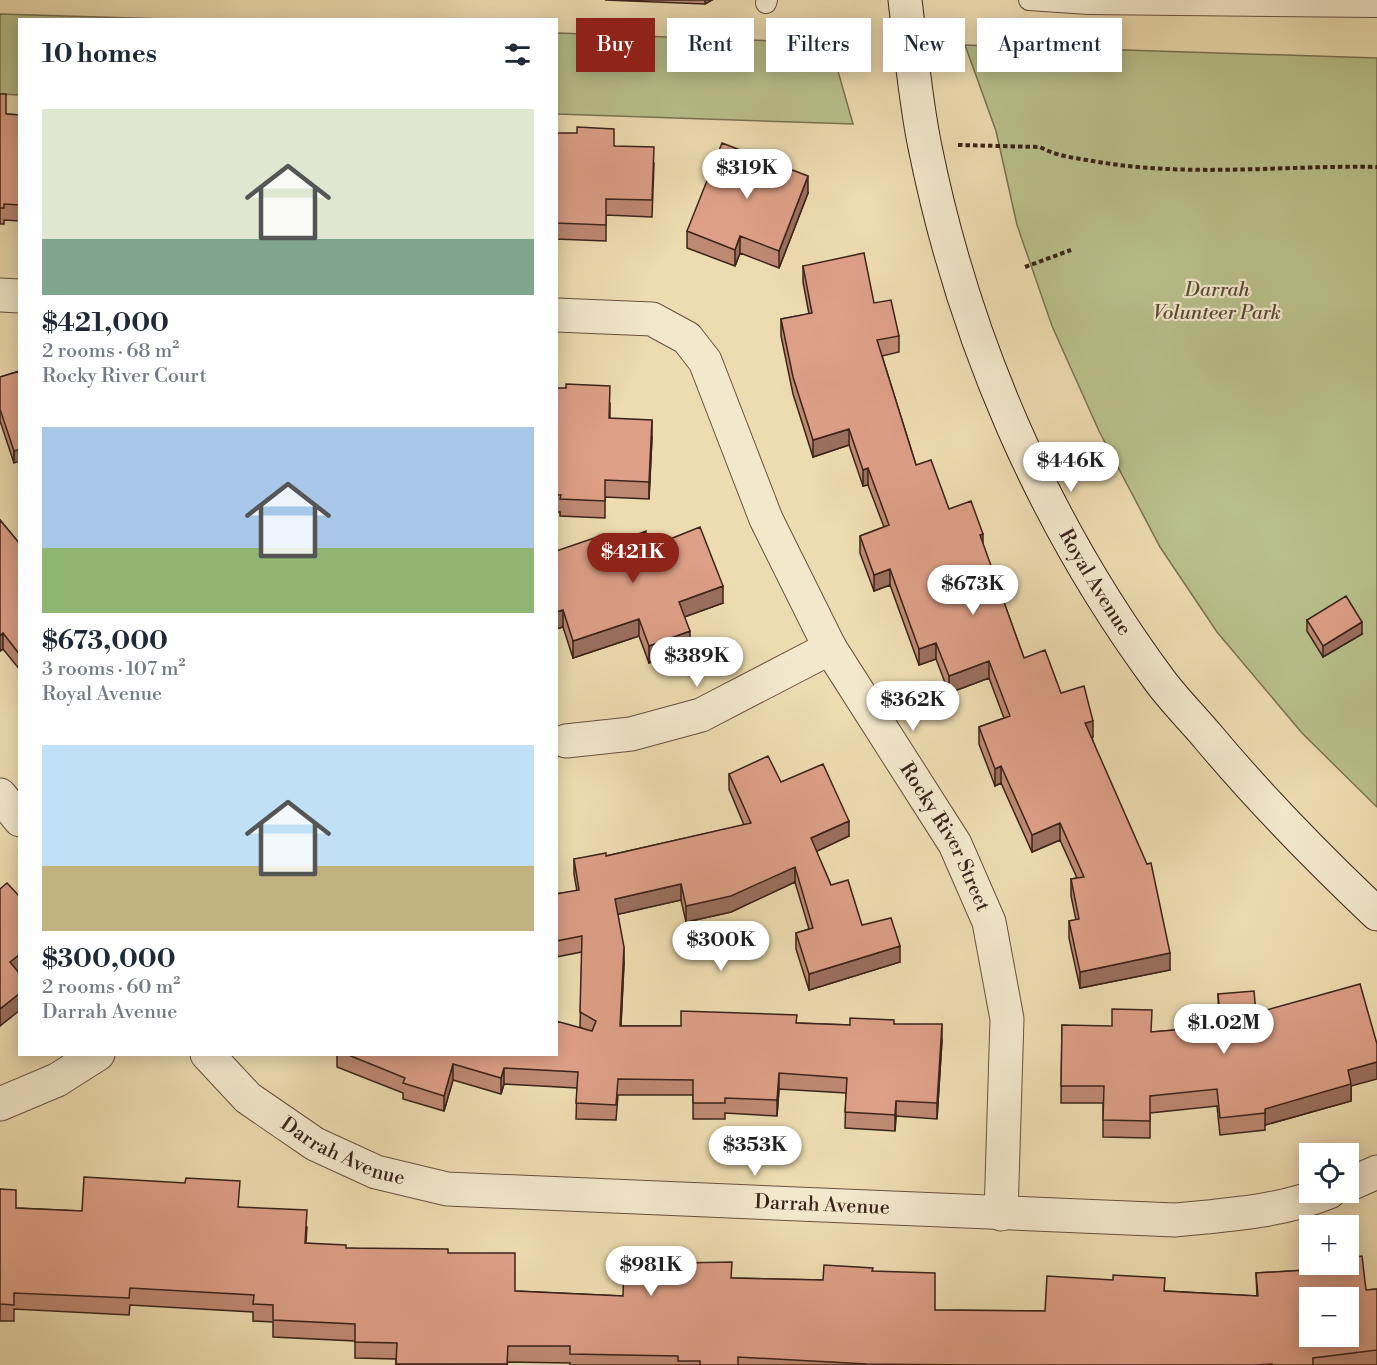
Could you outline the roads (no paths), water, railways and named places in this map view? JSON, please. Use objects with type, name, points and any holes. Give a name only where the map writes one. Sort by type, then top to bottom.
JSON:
[{"type":"street","name":"Royal Avenue","points":[[905,0],[925,145],[944,229],[971,321],[1013,431],[1056,521],[1114,615],[1161,683],[1233,766],[1319,859],[1377,914]]},
{"type":"street","points":[[0,295],[18,296]]},
{"type":"street","name":"Rocky River Street","points":[[558,315],[652,319],[687,338],[705,361],[766,519],[830,648],[955,844],[989,922],[1007,1019],[1001,1214]]},
{"type":"street","points":[[566,741],[632,734],[701,715],[830,648]]},
{"type":"street","points":[[0,795],[18,818]]},
{"type":"street","points":[[0,1104],[57,1080],[95,1056]]},
{"type":"street","name":"Darrah Avenue","points":[[209,1056],[248,1098],[315,1144],[376,1172],[447,1189],[1175,1220],[1249,1213],[1299,1202]]},
{"type":"street","points":[[1359,1180],[1377,1172]]},
{"type":"lane","points":[[1023,0],[1089,4],[1377,7]]},
{"type":"park label","name":"Darrah Volunteer Park","points":[[1217,302]]}]
